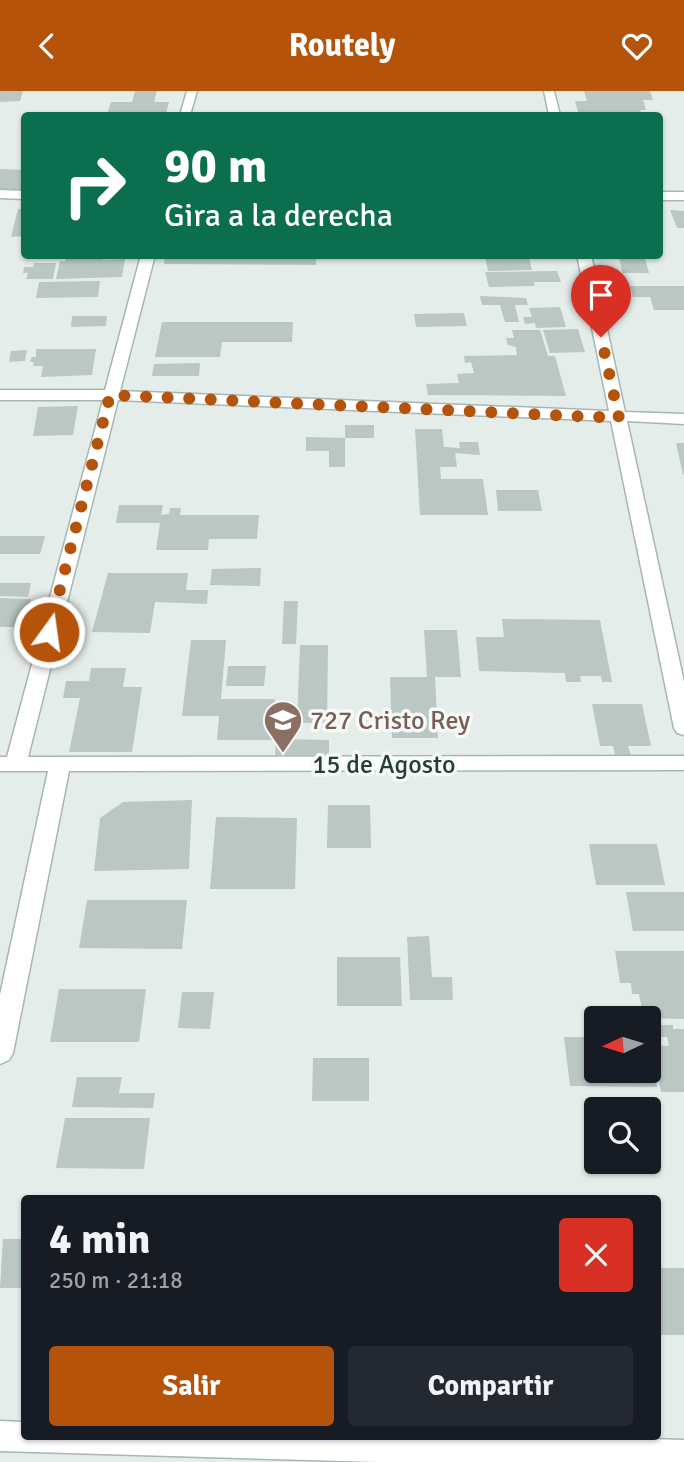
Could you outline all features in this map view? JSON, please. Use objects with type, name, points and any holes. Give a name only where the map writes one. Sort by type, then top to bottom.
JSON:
[{"type":"street","points":[[186,112],[192,91]]},
{"type":"street","points":[[549,91],[554,112]]},
{"type":"street","points":[[0,194],[21,195]]},
{"type":"street","points":[[663,196],[684,196]]},
{"type":"street","points":[[8,765],[147,259]]},
{"type":"street","points":[[585,259],[684,728]]},
{"type":"street","points":[[0,394],[110,395],[684,419]]},
{"type":"street","name":"15 de Agosto","points":[[8,765],[684,763]]},
{"type":"street","points":[[0,1053],[60,765]]},
{"type":"street","points":[[0,1436],[21,1437]]},
{"type":"street","points":[[140,1440],[684,1455]]},
{"type":"building","points":[[0,91],[23,91],[20,101],[0,102]]},
{"type":"building","points":[[135,91],[157,91],[154,102],[169,102],[166,112],[108,112],[111,102],[132,102]]},
{"type":"building","points":[[584,91],[650,91],[653,100],[643,100],[646,110],[640,110],[641,112],[578,112],[575,101],[587,101]]},
{"type":"building","points":[[0,169],[21,170],[21,192],[0,193]]},
{"type":"building","points":[[18,209],[21,209],[21,236],[11,237]]},
{"type":"building","points":[[670,210],[684,211],[684,228],[677,228]]},
{"type":"building","points":[[125,259],[122,277],[56,279],[60,261]]},
{"type":"building","points":[[165,259],[316,259],[316,265],[164,264]]},
{"type":"building","points":[[485,259],[529,259],[532,270],[488,271]]},
{"type":"building","points":[[619,259],[645,259],[649,273],[623,273]]},
{"type":"building","points":[[34,263],[56,263],[53,279],[26,279],[28,273],[23,273],[24,267],[33,267]]},
{"type":"building","points":[[557,271],[561,282],[534,282],[535,286],[489,287],[485,272]]},
{"type":"building","points":[[100,281],[98,297],[36,298],[39,282]]},
{"type":"building","points":[[630,286],[684,286],[684,310],[654,310],[650,297],[633,297]]},
{"type":"building","points":[[480,296],[526,298],[528,305],[515,305],[519,322],[505,322],[500,305],[482,305]]},
{"type":"building","points":[[560,307],[566,327],[536,328],[535,323],[525,324],[523,317],[532,317],[529,308]]},
{"type":"building","points":[[464,313],[467,326],[416,327],[414,314]]},
{"type":"building","points":[[72,316],[107,316],[106,326],[71,327]]},
{"type":"building","points":[[162,322],[293,322],[292,342],[222,342],[220,357],[155,357]]},
{"type":"building","points":[[578,329],[585,352],[550,353],[543,330]]},
{"type":"building","points":[[512,330],[540,330],[548,356],[555,356],[566,396],[428,395],[426,384],[459,383],[457,374],[474,373],[471,362],[465,363],[464,356],[517,355],[516,347],[508,345],[506,338],[514,338]]},
{"type":"building","points":[[36,349],[96,349],[92,375],[41,377],[43,366],[33,366],[34,362],[30,362],[32,357],[36,357]]},
{"type":"building","points":[[27,350],[25,361],[9,362],[11,351]]},
{"type":"building","points":[[200,363],[199,376],[152,376],[154,364]]},
{"type":"building","points":[[78,406],[73,435],[33,436],[38,407]]},
{"type":"building","points":[[345,425],[374,425],[374,438],[345,438]]},
{"type":"building","points":[[415,429],[442,429],[444,447],[460,448],[459,442],[478,442],[480,455],[455,453],[457,467],[440,467],[441,479],[483,479],[488,515],[420,515]]},
{"type":"building","points":[[306,437],[345,438],[345,467],[329,467],[329,451],[306,451]]},
{"type":"building","points":[[676,443],[684,443],[683,475]]},
{"type":"building","points":[[496,490],[538,490],[542,511],[498,511]]},
{"type":"building","points":[[119,505],[163,505],[161,515],[169,514],[170,508],[181,508],[180,515],[259,515],[257,539],[209,539],[208,550],[156,550],[160,523],[116,523]]},
{"type":"building","points":[[0,536],[45,536],[40,554],[0,554]]},
{"type":"building","points":[[261,568],[260,586],[210,585],[212,569]]},
{"type":"building","points":[[108,573],[188,573],[186,590],[208,590],[207,604],[155,602],[150,633],[92,632]]},
{"type":"building","points":[[0,583],[31,583],[28,597],[0,596]]},
{"type":"building","points":[[0,598],[31,599],[23,627],[0,627]]},
{"type":"building","points":[[284,601],[298,601],[296,644],[282,644]]},
{"type":"building","points":[[502,619],[600,620],[612,682],[602,682],[601,676],[580,676],[581,682],[566,682],[565,673],[479,671],[476,637],[504,637]]},
{"type":"building","points":[[424,630],[457,630],[461,677],[435,677],[438,738],[392,738],[390,677],[427,677]]},
{"type":"building","points":[[191,640],[226,640],[221,699],[275,699],[272,740],[217,740],[219,716],[182,716]]},
{"type":"building","points":[[300,645],[328,645],[327,723],[297,723]]},
{"type":"building","points":[[228,666],[266,666],[264,686],[226,686]]},
{"type":"building","points":[[91,668],[126,668],[123,687],[142,687],[132,752],[69,752],[80,698],[63,698],[66,681],[89,681]]},
{"type":"building","points":[[592,704],[642,704],[651,746],[628,746],[631,755],[615,755],[613,746],[600,746]]},
{"type":"building","points":[[276,739],[329,740],[329,755],[275,755]]},
{"type":"building","points":[[192,800],[189,869],[94,871],[100,818],[123,802]]},
{"type":"building","points":[[328,805],[370,805],[371,848],[327,848]]},
{"type":"building","points":[[216,817],[297,818],[295,889],[210,889]]},
{"type":"building","points":[[589,844],[657,844],[665,885],[596,885]]},
{"type":"building","points":[[626,892],[684,892],[684,931],[633,931]]},
{"type":"building","points":[[87,900],[187,900],[182,949],[79,948]]},
{"type":"building","points":[[429,936],[432,977],[452,977],[453,1000],[410,1000],[407,937]]},
{"type":"building","points":[[615,951],[684,951],[684,1019],[662,1018],[662,1006],[642,1006],[639,994],[632,994],[631,983],[620,983]]},
{"type":"building","points":[[337,957],[400,957],[402,1006],[337,1006]]},
{"type":"building","points":[[59,989],[146,989],[139,1042],[50,1042]]},
{"type":"building","points":[[182,992],[214,992],[210,1029],[178,1028]]},
{"type":"building","points":[[662,1025],[684,1029],[684,1092],[661,1092],[662,1046],[669,1046],[667,1037],[662,1037]]},
{"type":"building","points":[[564,1037],[584,1037],[584,1083],[656,1083],[657,1087],[570,1086]]},
{"type":"building","points":[[313,1058],[369,1058],[369,1101],[312,1101]]},
{"type":"building","points":[[77,1077],[122,1077],[119,1093],[155,1093],[153,1108],[72,1107]]},
{"type":"building","points":[[65,1118],[150,1118],[144,1169],[56,1168]]},
{"type":"building","points":[[3,1239],[21,1239],[21,1288],[0,1288]]},
{"type":"building","points":[[661,1268],[684,1268],[684,1335],[661,1335]]},
{"type":"place","name":"727 Cristo Rey","points":[[283,754]]},
{"type":"route","points":[[49,632],[110,395],[619,418],[601,337]]}]
